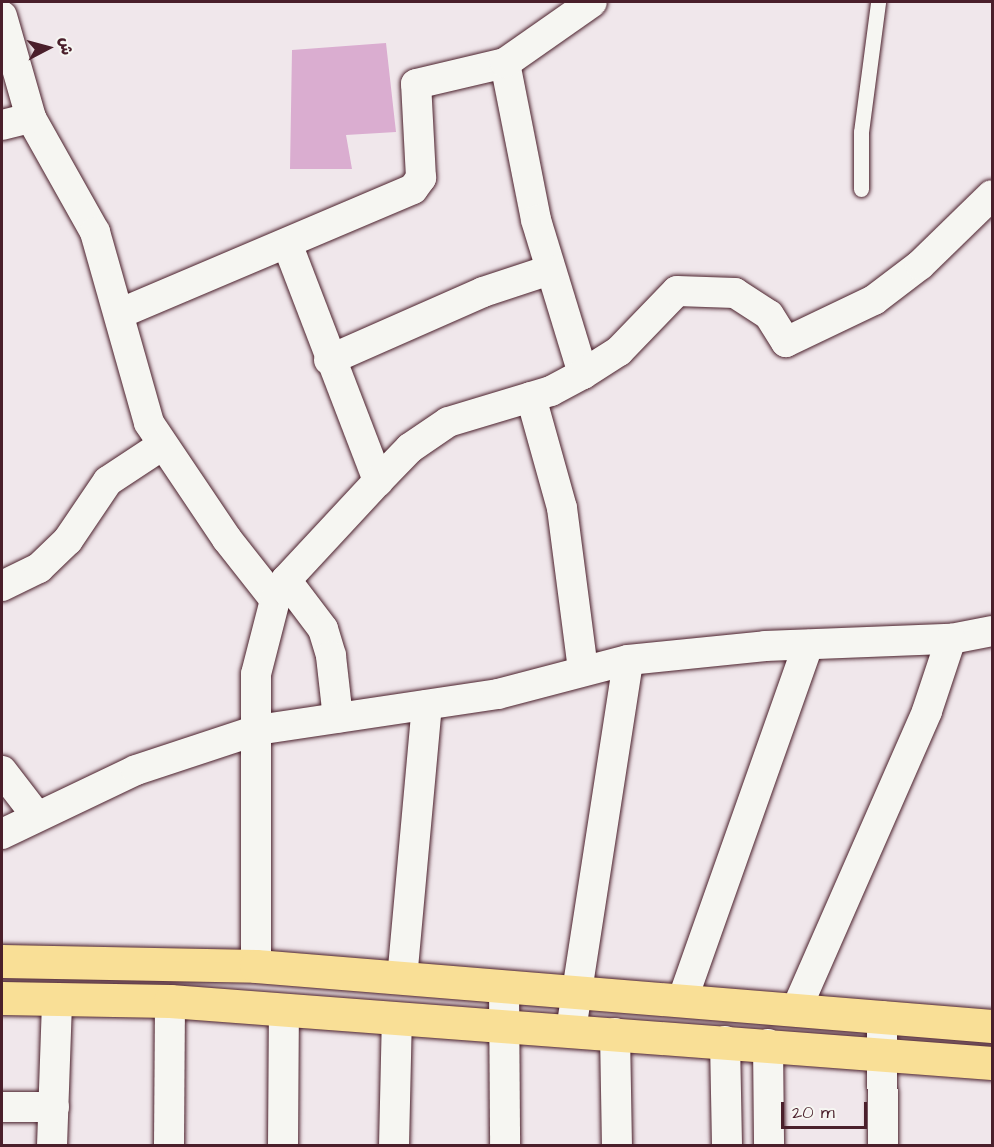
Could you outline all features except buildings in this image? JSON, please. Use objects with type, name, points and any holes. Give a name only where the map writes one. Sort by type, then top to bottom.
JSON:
[{"type":"main road","points":[[2,962],[256,966],[993,1026]]},
{"type":"main road","points":[[2,998],[170,1002],[882,1052],[993,1063]]},
{"type":"street","points":[[122,313],[288,246],[420,184],[414,91],[420,81],[468,75],[505,63],[592,2]]},
{"type":"street","points":[[2,22],[31,118],[95,232],[122,313],[149,423],[161,446],[281,590],[323,629],[332,656],[338,718]]},
{"type":"street","points":[[505,63],[519,149],[550,270],[583,374]]},
{"type":"street","points":[[2,125],[31,118]]},
{"type":"street","points":[[256,966],[256,674],[281,590],[378,481],[410,448],[448,422],[531,397],[583,374],[619,351],[677,291],[735,293],[769,315],[786,342],[874,300],[920,265],[993,195]]},
{"type":"street","points":[[288,246],[329,360],[378,481]]},
{"type":"street","points":[[329,360],[483,292],[550,270]]},
{"type":"street","points":[[531,397],[562,508],[583,669]]},
{"type":"street","points":[[2,586],[39,568],[68,540],[108,481],[161,446]]},
{"type":"street","points":[[2,834],[36,815],[136,770],[257,730],[498,694],[583,669],[628,660],[808,645],[951,639],[993,631]]},
{"type":"street","points":[[796,1010],[927,711],[951,639]]},
{"type":"street","points":[[682,1001],[808,645]]},
{"type":"street","points":[[571,1030],[574,992],[628,660]]},
{"type":"street","points":[[402,979],[427,705]]},
{"type":"street","points":[[2,771],[36,815]]},
{"type":"street","points":[[504,987],[502,1025],[506,1146]]},
{"type":"street","points":[[52,1146],[57,1001]]},
{"type":"street","points":[[169,1146],[170,1002]]},
{"type":"street","points":[[283,1146],[284,1010]]},
{"type":"street","points":[[882,1016],[883,1146]]},
{"type":"street","points":[[394,1146],[397,1018]]},
{"type":"street","points":[[615,1033],[617,1146]]},
{"type":"street","points":[[725,1041],[727,1146]]},
{"type":"street","points":[[768,1044],[769,1146]]},
{"type":"street","points":[[2,1107],[54,1107]]},
{"type":"lane","points":[[861,189],[861,132],[878,2]]}]
